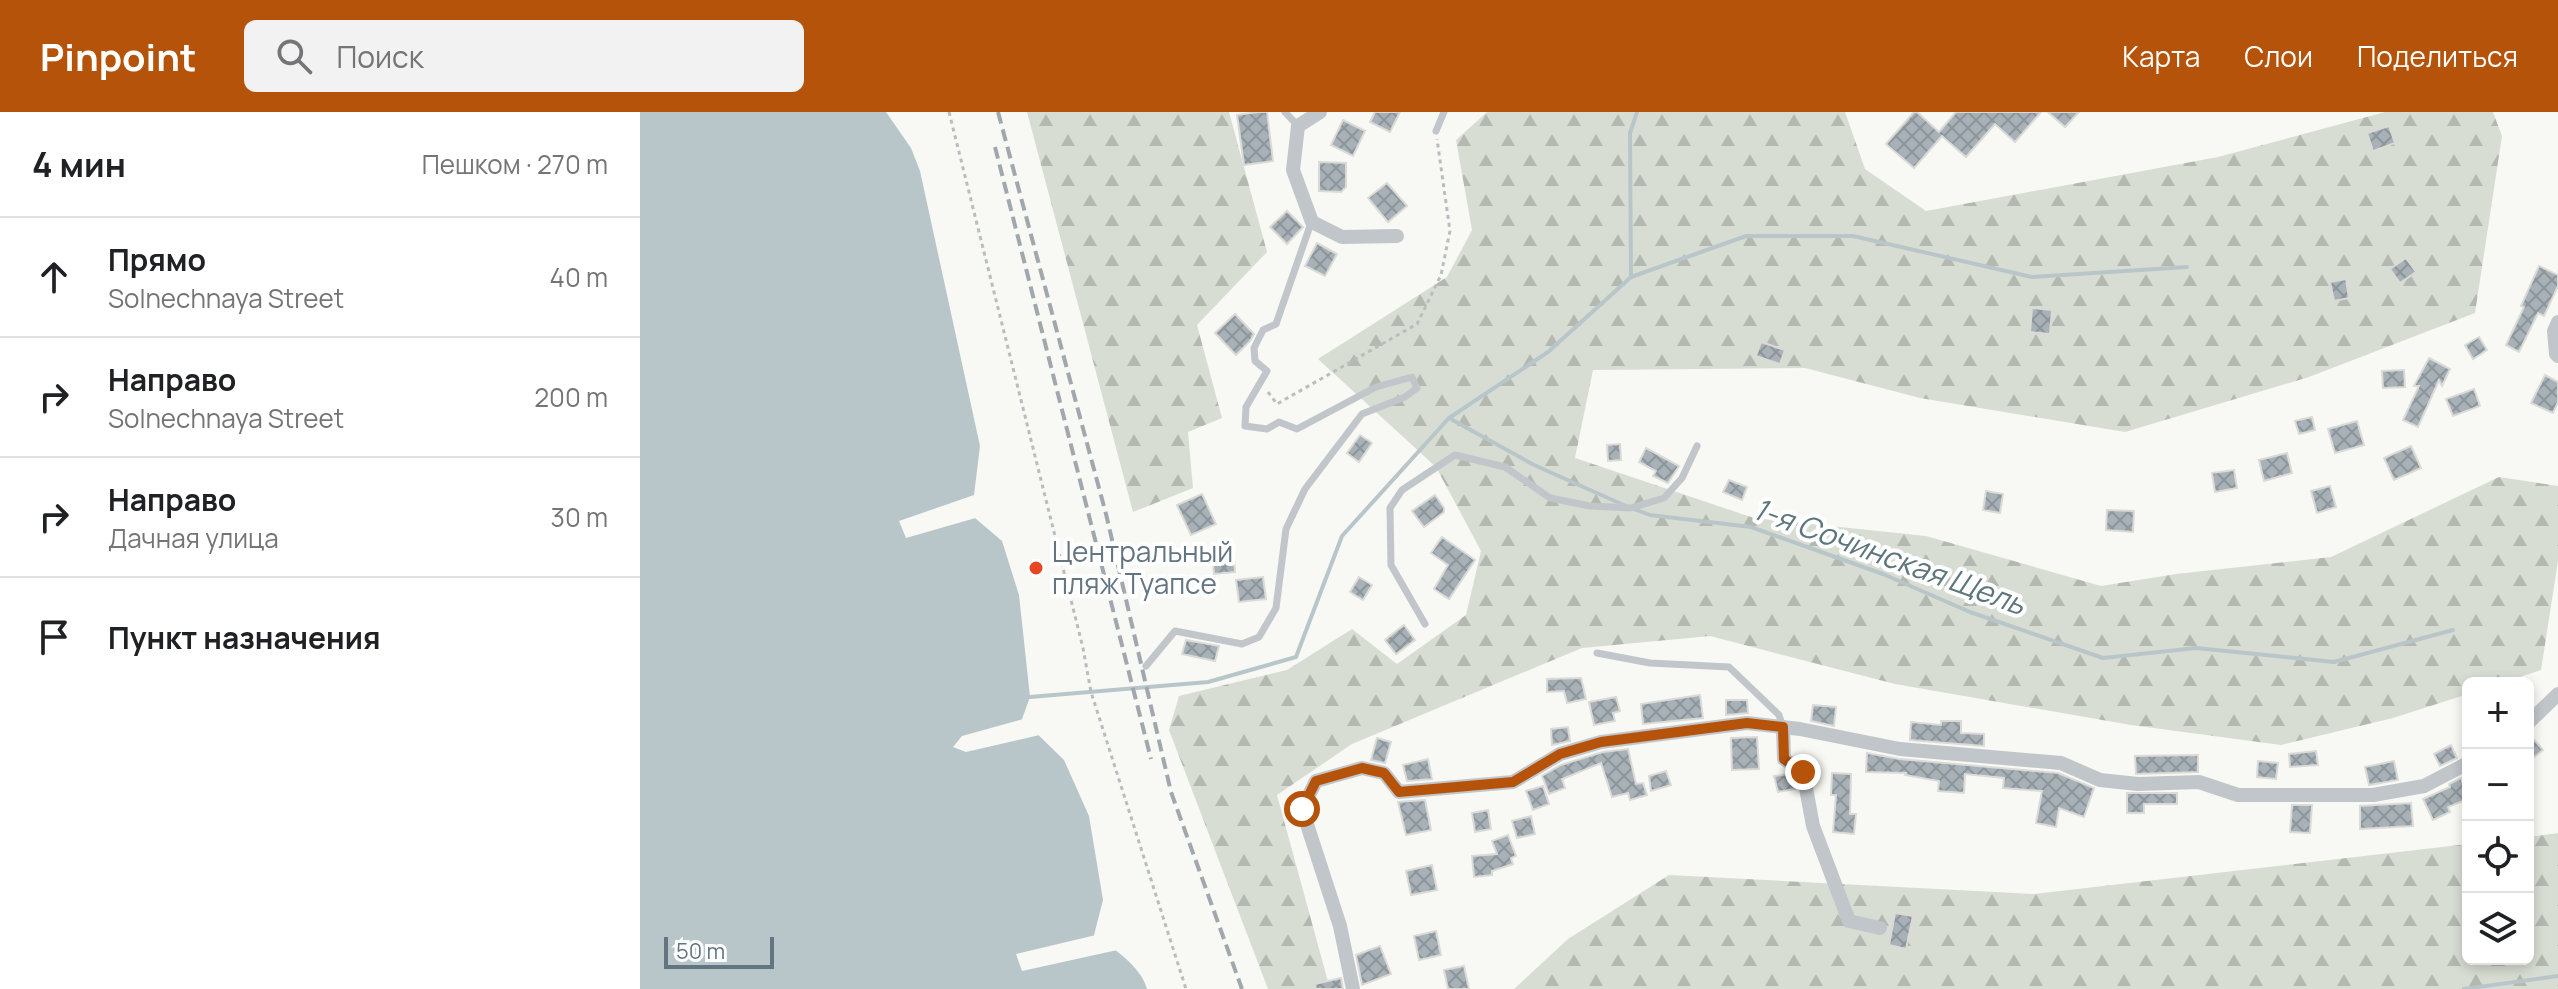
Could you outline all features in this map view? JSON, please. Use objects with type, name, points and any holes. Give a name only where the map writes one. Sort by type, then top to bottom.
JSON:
[{"type":"street","points":[[1320,112],[1298,126],[1293,170],[1312,222],[1342,237],[1397,236]]},
{"type":"street","points":[[2556,326],[2558,356]]},
{"type":"street","points":[[2534,717],[2558,694]]},
{"type":"street","points":[[1353,989],[1340,926],[1302,809],[1316,781],[1362,768],[1384,773],[1399,792],[1513,782],[1560,754],[1601,742],[1747,723],[1900,749],[2061,763],[2100,780],[2138,784],[2199,782],[2238,795],[2373,795],[2424,786],[2462,766]]},
{"type":"street","points":[[1783,727],[1784,759],[1803,772],[1813,826],[1849,921],[1880,928]]},
{"type":"lane","points":[[1285,112],[1298,126]]},
{"type":"lane","points":[[1436,131],[1444,112]]},
{"type":"lane","points":[[1146,666],[1175,631],[1242,644],[1259,637],[1276,608],[1286,529],[1305,489],[1362,414],[1405,397],[1417,388],[1412,377],[1376,387],[1297,429],[1279,422],[1267,429],[1245,426],[1246,407],[1267,371],[1255,361],[1254,348],[1263,330],[1276,324],[1312,222]]},
{"type":"lane","points":[[1425,624],[1391,565],[1390,508],[1402,490],[1455,455],[1505,467],[1550,498],[1590,506],[1631,508],[1664,498],[1682,478],[1697,446]]},
{"type":"lane","points":[[1597,653],[1650,663],[1729,667],[1779,715],[1783,727]]},
{"type":"path","points":[[949,112],[1083,648],[1091,692],[1186,989]]},
{"type":"path","points":[[1261,383],[1277,404],[1417,324],[1441,275],[1450,231],[1436,131]]},
{"type":"green space","points":[[1027,112],[1229,112],[1267,252],[1197,325],[1222,418],[1188,432],[1193,488],[1133,512]]},
{"type":"green space","points":[[1487,112],[1845,112],[1865,169],[1926,211],[2218,157],[2385,112],[2493,112],[2502,136],[2475,313],[2309,377],[2125,432],[1920,398],[1805,368],[1593,370],[1575,458],[1754,518],[1926,536],[2101,586],[2176,574],[2331,557],[2499,477],[2558,486],[2558,561],[2541,670],[2520,677],[2462,677],[2462,696],[2393,718],[2281,745],[2131,725],[1895,684],[1710,636],[1582,648],[1352,744],[1277,795],[1330,989],[1268,989],[1169,730],[1179,696],[1287,670],[1352,629],[1397,664],[1466,615],[1481,551],[1436,467],[1318,359],[1447,277],[1472,230],[1456,140]]},
{"type":"green space","points":[[2558,833],[2558,989],[1514,989],[1568,939],[1669,875],[2034,894],[2462,845],[2462,965],[2534,965],[2534,836]]},
{"type":"shaded area","points":[[640,112],[886,112],[911,148],[920,171],[980,446],[974,495],[975,518],[1002,541],[1019,595],[1030,697],[1022,719],[1064,760],[1089,816],[1103,900],[1094,935],[1133,965],[1147,989],[640,989]]},
{"type":"pier","points":[[978,495],[979,517],[906,538],[899,521]]},
{"type":"pier","points":[[1027,718],[1044,734],[966,752],[953,747],[962,736]]},
{"type":"pier","points":[[1100,934],[1122,949],[1022,971],[1016,954]]},
{"type":"building","points":[[1267,112],[1273,161],[1244,165],[1237,115]]},
{"type":"building","points":[[1375,112],[1400,112],[1390,132],[1370,122]]},
{"type":"building","points":[[1914,112],[1939,132],[1956,112],[2041,112],[2015,142],[1995,124],[1966,157],[1942,136],[1914,168],[1886,144]]},
{"type":"building","points":[[2048,112],[2079,112],[2065,127]]},
{"type":"building","points":[[1343,120],[1365,131],[1353,156],[1331,145]]},
{"type":"building","points":[[2389,126],[2395,143],[2373,151],[2367,133]]},
{"type":"building","points":[[1319,162],[1346,163],[1346,187],[1341,192],[1319,191]]},
{"type":"building","points":[[1387,183],[1407,206],[1388,222],[1368,198]]},
{"type":"building","points":[[1287,211],[1303,227],[1287,244],[1270,227]]},
{"type":"building","points":[[1317,243],[1337,254],[1325,276],[1305,266]]},
{"type":"building","points":[[2406,258],[2416,272],[2400,283],[2390,269]]},
{"type":"building","points":[[2539,266],[2558,275],[2558,286],[2544,316],[2538,313],[2519,352],[2506,345]]},
{"type":"building","points":[[2346,279],[2349,298],[2334,301],[2330,282]]},
{"type":"building","points":[[2032,308],[2052,310],[2050,334],[2030,332]]},
{"type":"building","points":[[1235,314],[1254,334],[1236,355],[1215,333]]},
{"type":"building","points":[[2479,337],[2487,350],[2473,359],[2465,345]]},
{"type":"building","points":[[1761,342],[1785,350],[1780,364],[1756,356]]},
{"type":"building","points":[[2429,358],[2450,369],[2442,386],[2439,380],[2418,427],[2403,420],[2419,386],[2414,386]]},
{"type":"building","points":[[2404,370],[2405,387],[2383,388],[2382,371]]},
{"type":"building","points":[[2545,375],[2558,382],[2558,402],[2553,413],[2531,403]]},
{"type":"building","points":[[2474,389],[2480,406],[2453,416],[2446,399]]},
{"type":"building","points":[[2312,417],[2315,430],[2299,434],[2295,421]]},
{"type":"building","points":[[2357,421],[2364,445],[2335,453],[2328,429]]},
{"type":"building","points":[[1360,435],[1372,443],[1359,462],[1347,453]]},
{"type":"building","points":[[1620,444],[1621,460],[1608,461],[1607,445]]},
{"type":"building","points":[[2411,446],[2421,468],[2394,480],[2384,458]]},
{"type":"building","points":[[1646,448],[1679,466],[1668,483],[1653,476],[1656,471],[1639,462]]},
{"type":"building","points":[[2287,453],[2292,473],[2264,481],[2259,460]]},
{"type":"building","points":[[2234,470],[2237,488],[2215,492],[2212,473]]},
{"type":"building","points":[[1729,480],[1747,487],[1742,500],[1723,492]]},
{"type":"building","points":[[2330,486],[2336,507],[2317,513],[2311,491]]},
{"type":"building","points":[[1986,491],[2003,494],[2000,513],[1983,510]]},
{"type":"building","points":[[1202,494],[1216,524],[1191,535],[1177,505]]},
{"type":"building","points":[[1435,495],[1444,512],[1424,527],[1412,511]]},
{"type":"building","points":[[2107,510],[2134,511],[2133,532],[2106,530]]},
{"type":"building","points":[[1442,537],[1475,560],[1449,599],[1434,589],[1448,565],[1431,553]]},
{"type":"building","points":[[1227,548],[1228,558],[1234,557],[1235,572],[1214,574],[1208,550]]},
{"type":"building","points":[[1263,577],[1266,599],[1239,602],[1236,580]]},
{"type":"building","points":[[1359,577],[1372,585],[1363,600],[1350,592]]},
{"type":"building","points":[[1404,625],[1415,640],[1396,654],[1385,640]]},
{"type":"building","points":[[1186,640],[1219,646],[1215,661],[1182,654]]},
{"type":"building","points":[[1581,678],[1586,699],[1567,703],[1564,691],[1547,692],[1547,679]]},
{"type":"building","points":[[1700,695],[1703,718],[1643,724],[1641,704]]},
{"type":"building","points":[[1616,697],[1620,711],[1613,713],[1615,721],[1594,725],[1589,702]]},
{"type":"building","points":[[1726,700],[1747,700],[1748,713],[1726,715]]},
{"type":"building","points":[[1813,705],[1836,707],[1834,726],[1811,721]]},
{"type":"building","points":[[1941,721],[1961,721],[1961,733],[1984,734],[1984,746],[1910,740],[1911,722],[1941,725]]},
{"type":"building","points":[[1568,727],[1570,741],[1552,745],[1551,729]]},
{"type":"building","points":[[1757,737],[1759,769],[1732,770],[1731,738]]},
{"type":"building","points":[[1377,738],[1391,742],[1385,763],[1371,760]]},
{"type":"building","points":[[2534,740],[2543,750],[2534,757]]},
{"type":"building","points":[[2451,745],[2457,758],[2440,766],[2434,754]]},
{"type":"building","points":[[1628,749],[1636,784],[1643,783],[1647,795],[1630,800],[1628,793],[1612,797],[1601,763],[1562,779],[1565,788],[1549,794],[1542,776],[1561,765],[1603,752]]},
{"type":"building","points":[[2316,751],[2318,765],[2290,767],[2289,754]]},
{"type":"building","points":[[1867,753],[1899,759],[2058,773],[2094,788],[2084,817],[2059,808],[2056,827],[2036,823],[2042,791],[2003,788],[2004,778],[1965,774],[1964,793],[1938,791],[1939,781],[1906,773],[1866,772]]},
{"type":"building","points":[[2198,755],[2198,772],[2136,774],[2135,756]]},
{"type":"building","points":[[1428,759],[1432,779],[1407,781],[1403,765]]},
{"type":"building","points":[[2258,761],[2278,763],[2276,779],[2257,777]]},
{"type":"building","points":[[2394,761],[2398,780],[2369,785],[2365,767]]},
{"type":"building","points":[[1666,771],[1671,785],[1651,791],[1649,776]]},
{"type":"building","points":[[1832,773],[1851,774],[1850,814],[1856,814],[1854,834],[1833,832],[1836,795],[1831,795]]},
{"type":"building","points":[[1788,774],[1795,789],[1778,792],[1774,776]]},
{"type":"building","points":[[2461,778],[2462,801],[2448,807],[2450,812],[2433,820],[2423,799],[2450,787],[2449,784]]},
{"type":"building","points":[[1543,786],[1549,804],[1533,810],[1526,791]]},
{"type":"building","points":[[2127,793],[2177,793],[2177,804],[2144,804],[2144,813],[2127,813]]},
{"type":"building","points":[[1425,800],[1431,830],[1406,835],[1398,802]]},
{"type":"building","points":[[2411,803],[2413,826],[2360,829],[2360,806]]},
{"type":"building","points":[[2292,805],[2312,805],[2310,833],[2290,832]]},
{"type":"building","points":[[1488,810],[1491,829],[1475,832],[1472,813]]},
{"type":"building","points":[[1531,816],[1535,834],[1517,838],[1512,821]]},
{"type":"building","points":[[1508,835],[1516,856],[1511,858],[1513,864],[1492,871],[1492,875],[1474,877],[1472,856],[1497,854],[1492,841]]},
{"type":"building","points":[[1432,865],[1437,890],[1411,895],[1406,871]]},
{"type":"building","points":[[1895,913],[1913,916],[1906,949],[1889,945]]},
{"type":"building","points":[[1436,931],[1441,955],[1419,960],[1414,936]]},
{"type":"building","points":[[1380,946],[1391,974],[1362,985],[1356,955]]},
{"type":"building","points":[[1464,966],[1469,989],[1448,989],[1444,970]]},
{"type":"building","points":[[1341,978],[1343,989],[1316,989],[1315,984]]},
{"type":"waterway","points":[[1449,418],[1548,352],[1631,277],[1630,133],[1637,112]]},
{"type":"waterway","points":[[1631,277],[1746,236],[1853,236],[2032,277],[2187,267]]},
{"type":"waterway","name":"1-я Сочинская Щель","points":[[1030,697],[1208,682],[1296,657],[1342,536],[1449,418],[1534,465],[1626,506]]},
{"type":"waterway","name":"1-я Сочинская Щель","points":[[1634,509],[1650,515],[1751,527],[1883,574],[1970,612],[2103,658],[2196,648],[2334,662],[2453,630]]},
{"type":"waterway","points":[[2464,989],[2558,976]]},
{"type":"railway","points":[[998,112],[1106,514],[1171,792],[1242,989]]},
{"type":"railway","points":[[995,147],[1151,759]]},
{"type":"place","name":"Центральный пляж Туапсе","points":[[1036,568]]},
{"type":"route","points":[[1302,809],[1316,781],[1362,768],[1384,773],[1399,792],[1513,782],[1560,754],[1601,742],[1747,723],[1783,727],[1784,759],[1803,772]]}]
